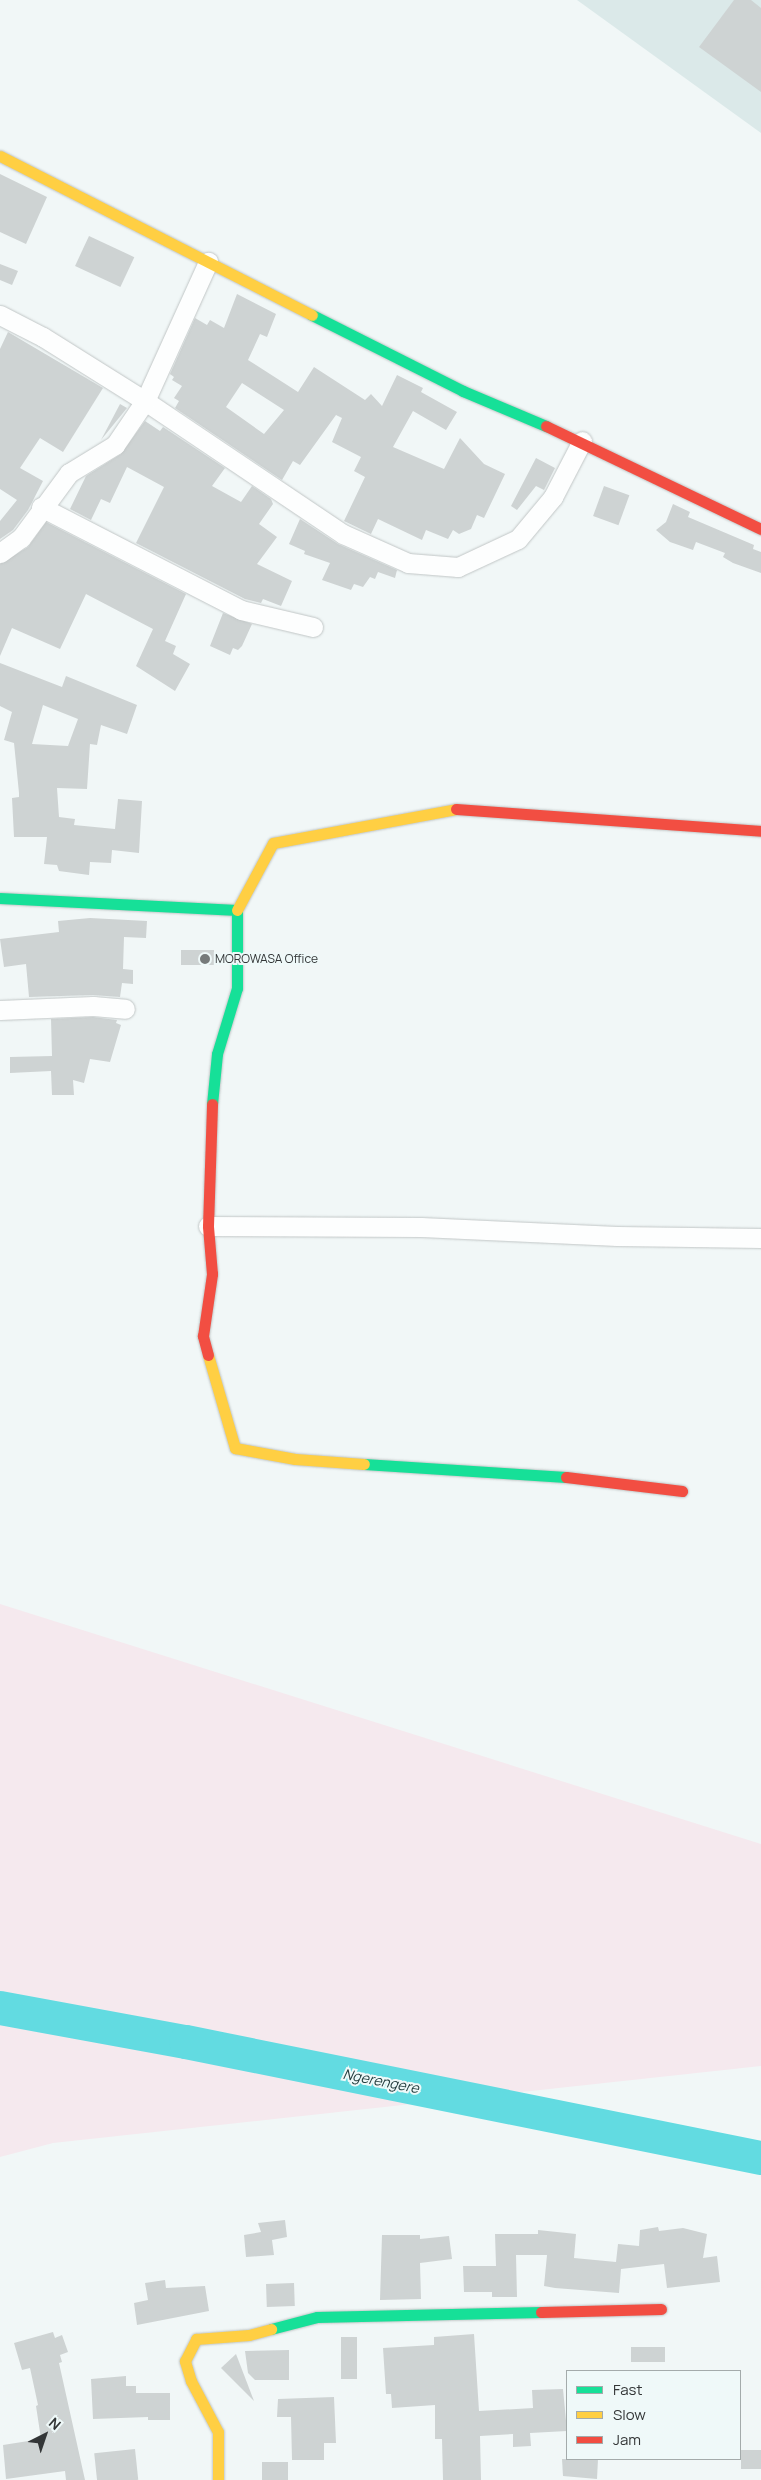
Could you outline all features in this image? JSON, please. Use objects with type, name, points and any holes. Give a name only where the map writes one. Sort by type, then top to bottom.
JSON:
[{"type":"street","points":[[0,156],[463,391],[582,441],[761,529]]},
{"type":"street","points":[[0,553],[21,538],[41,506],[69,474],[115,445],[145,402],[208,262]]},
{"type":"street","points":[[0,315],[43,338],[145,402],[335,529],[408,563],[458,566],[518,539],[553,497],[582,441]]},
{"type":"street","points":[[41,506],[241,610],[313,627]]},
{"type":"street","points":[[682,1490],[599,1479],[295,1459],[235,1448],[203,1336],[212,1274],[208,1226],[210,1123],[217,1054],[237,988],[237,910],[273,843],[462,808],[761,831]]},
{"type":"street","points":[[0,898],[237,910]]},
{"type":"street","points":[[0,1010],[93,1006],[125,1010]]},
{"type":"street","points":[[208,1226],[421,1227],[617,1236],[761,1238]]},
{"type":"street","points":[[218,2480],[218,2432],[191,2381],[185,2361],[196,2339],[250,2335],[316,2317],[661,2309]]},
{"type":"shaded area","points":[[577,0],[761,0],[761,133]]},
{"type":"shaded area","points":[[0,1604],[761,1844],[761,2066],[53,2143],[0,2157]]},
{"type":"building","points":[[734,0],[751,0],[761,8],[761,92],[699,47]]},
{"type":"building","points":[[0,174],[47,197],[26,244],[0,232]]},
{"type":"building","points":[[89,236],[134,257],[120,287],[75,266]]},
{"type":"building","points":[[0,264],[18,271],[12,285],[0,280]]},
{"type":"building","points":[[237,294],[276,314],[267,337],[260,334],[248,360],[298,392],[314,367],[365,400],[371,394],[382,406],[397,375],[423,388],[421,392],[457,412],[446,430],[413,411],[393,447],[444,469],[460,438],[484,464],[505,474],[484,518],[477,515],[471,529],[459,534],[453,530],[448,539],[426,530],[422,540],[378,519],[371,534],[344,521],[365,477],[354,471],[361,457],[332,442],[342,418],[336,415],[300,465],[293,461],[282,480],[175,408],[179,401],[174,398],[182,386],[172,380],[174,377],[170,374],[195,318],[207,325],[210,320],[224,328]],"holes":[[[242,383],[284,410],[264,434],[226,407]]]},
{"type":"building","points":[[8,332],[103,388],[63,452],[40,438],[20,468],[43,481],[28,510],[13,530],[0,539],[0,521],[17,500],[0,489],[0,349]]},
{"type":"building","points":[[120,404],[127,408],[101,440]]},
{"type":"building","points":[[145,421],[160,431],[163,427],[225,468],[212,486],[241,502],[252,486],[271,499],[273,504],[259,524],[277,537],[257,564],[292,581],[281,606],[263,599],[261,603],[245,599],[136,543],[164,487],[127,467],[110,503],[101,499],[91,520],[70,509],[86,476],[121,454]]},
{"type":"building","points":[[536,458],[555,468],[544,490],[536,486],[517,510],[511,506]]},
{"type":"building","points":[[604,486],[629,495],[618,525],[593,516]]},
{"type":"building","points":[[673,504],[690,512],[688,517],[754,545],[753,549],[761,552],[761,573],[733,563],[723,557],[725,553],[696,542],[693,550],[670,542],[656,530],[666,522]]},
{"type":"building","points":[[300,519],[338,544],[397,570],[395,578],[378,572],[375,579],[370,577],[363,587],[354,584],[351,590],[322,580],[330,563],[304,554],[305,551],[289,544]]},
{"type":"building","points":[[46,522],[186,594],[165,641],[176,646],[173,654],[190,664],[175,691],[136,666],[153,629],[86,594],[60,649],[12,628],[0,656],[0,564],[28,547]]},
{"type":"building","points":[[223,613],[252,624],[242,646],[238,650],[233,648],[230,655],[210,646]]},
{"type":"building","points":[[0,663],[62,687],[66,676],[137,705],[127,734],[101,725],[97,745],[90,744],[87,789],[57,788],[59,817],[75,819],[74,825],[115,829],[118,799],[142,801],[139,853],[112,850],[111,863],[90,862],[89,875],[59,871],[57,865],[44,864],[47,837],[14,837],[12,798],[19,797],[19,793],[14,743],[4,740],[12,712],[0,706]],"holes":[[[43,705],[78,719],[68,746],[32,744]]]},
{"type":"building","points":[[90,918],[147,921],[146,938],[124,937],[123,969],[133,970],[133,984],[122,983],[120,997],[93,995],[29,997],[26,964],[4,967],[0,939],[59,932],[58,921]]},
{"type":"building","points":[[181,950],[214,950],[214,965],[181,965]]},
{"type":"building","points":[[93,1017],[117,1020],[116,1023],[121,1025],[110,1062],[90,1059],[84,1083],[73,1080],[74,1095],[52,1095],[51,1071],[10,1073],[10,1057],[52,1056],[51,1019]]},
{"type":"building","points":[[285,2220],[287,2237],[272,2240],[274,2255],[246,2257],[244,2235],[261,2232],[258,2223]]},
{"type":"building","points":[[658,2227],[659,2231],[683,2228],[707,2234],[703,2258],[717,2256],[720,2282],[667,2288],[664,2264],[621,2269],[619,2293],[555,2288],[544,2286],[547,2255],[516,2255],[517,2297],[492,2297],[492,2292],[464,2292],[463,2266],[496,2266],[495,2234],[538,2234],[538,2230],[576,2234],[574,2258],[616,2262],[618,2244],[639,2246],[640,2230]]},
{"type":"building","points":[[382,2235],[420,2235],[420,2239],[449,2236],[452,2259],[420,2263],[421,2299],[380,2300]]},
{"type":"building","points":[[165,2280],[166,2288],[205,2286],[209,2311],[137,2325],[134,2303],[148,2300],[145,2283]]},
{"type":"building","points":[[294,2283],[295,2306],[267,2307],[266,2284]]},
{"type":"building","points":[[53,2332],[55,2338],[62,2335],[68,2352],[60,2355],[62,2362],[59,2363],[85,2480],[66,2480],[65,2471],[6,2479],[3,2445],[41,2439],[36,2406],[38,2405],[30,2368],[22,2370],[14,2343]]},
{"type":"building","points":[[474,2334],[479,2411],[533,2408],[532,2390],[563,2389],[566,2431],[530,2433],[531,2446],[513,2447],[513,2434],[480,2436],[481,2480],[443,2480],[442,2439],[435,2439],[435,2405],[392,2408],[391,2394],[386,2394],[383,2348],[434,2345],[434,2337]]},
{"type":"building","points":[[341,2337],[357,2337],[357,2379],[341,2379]]},
{"type":"building","points":[[631,2347],[665,2347],[665,2362],[631,2362]]},
{"type":"building","points":[[289,2350],[289,2380],[255,2380],[248,2373],[245,2351]]},
{"type":"building","points":[[236,2354],[254,2401],[221,2368]]},
{"type":"building","points":[[126,2376],[126,2386],[136,2386],[136,2393],[170,2393],[170,2420],[148,2420],[148,2417],[93,2419],[91,2379]]},
{"type":"building","points":[[334,2397],[336,2443],[324,2443],[324,2460],[292,2460],[291,2417],[277,2417],[278,2399]]},
{"type":"building","points":[[135,2449],[138,2480],[97,2480],[94,2453]]},
{"type":"building","points":[[741,2450],[761,2450],[761,2469],[741,2469]]},
{"type":"building","points":[[562,2459],[598,2460],[597,2479],[563,2476]]},
{"type":"building","points":[[262,2462],[288,2462],[288,2480],[262,2480]]},
{"type":"waterway","name":"Ngerengere","points":[[0,2008],[186,2042],[761,2158]]},
{"type":"traffic: fast","points":[[312,315],[463,391],[546,426]]},
{"type":"traffic: fast","points":[[0,898],[237,910],[237,988],[217,1054],[212,1104]]},
{"type":"traffic: fast","points":[[364,1464],[566,1477]]},
{"type":"traffic: fast","points":[[271,2329],[317,2317],[541,2312]]},
{"type":"traffic: slow","points":[[0,156],[312,315]]},
{"type":"traffic: slow","points":[[237,910],[273,843],[456,809]]},
{"type":"traffic: slow","points":[[208,1355],[235,1448],[295,1459],[364,1464]]},
{"type":"traffic: slow","points":[[218,2480],[218,2432],[191,2381],[185,2361],[196,2339],[249,2335],[271,2329]]},
{"type":"traffic: jam","points":[[546,426],[761,529]]},
{"type":"traffic: jam","points":[[456,809],[761,831]]},
{"type":"traffic: jam","points":[[208,1355],[203,1336],[212,1274],[208,1226],[212,1104]]},
{"type":"traffic: jam","points":[[566,1477],[682,1491]]},
{"type":"traffic: jam","points":[[541,2312],[661,2309]]},
{"type":"place","name":"MOROWASA Office","points":[[205,959]]}]
